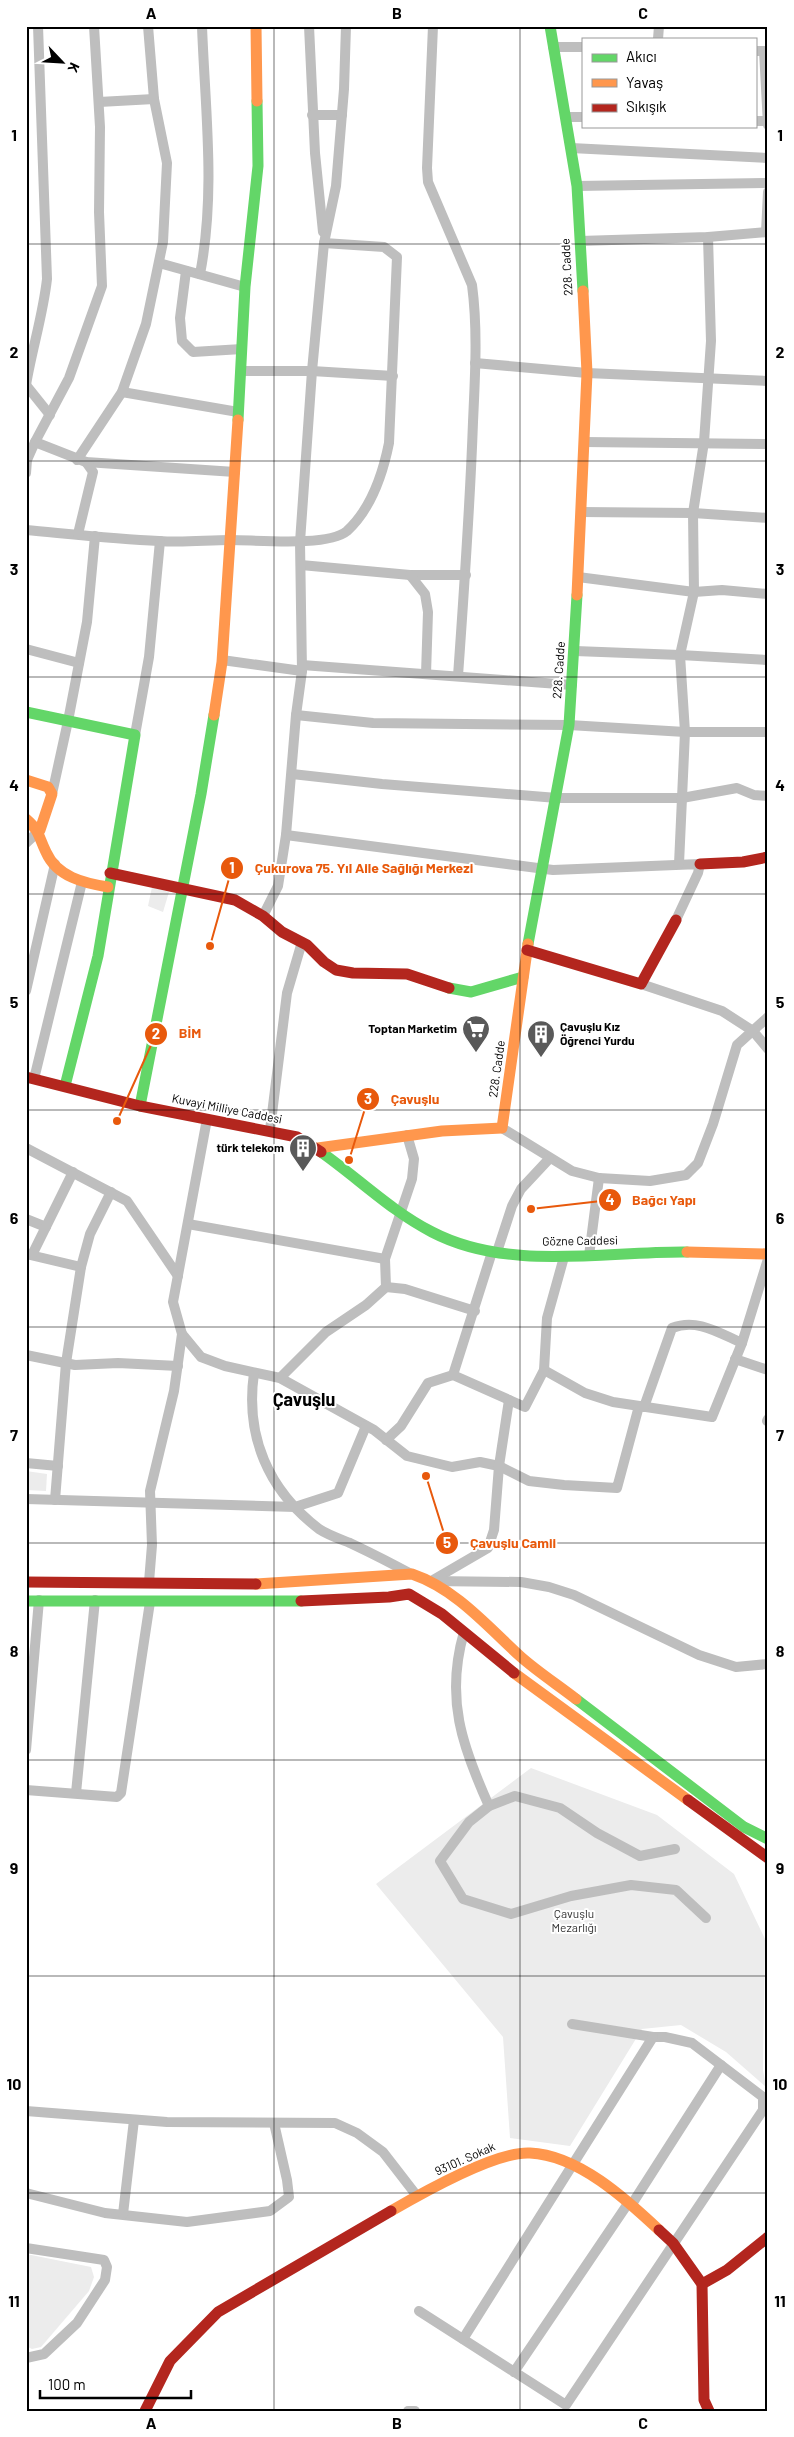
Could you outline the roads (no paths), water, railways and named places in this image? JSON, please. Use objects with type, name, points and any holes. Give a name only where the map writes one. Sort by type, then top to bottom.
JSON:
[{"type":"street","points":[[38,26],[47,279],[44,309],[31,354],[26,385],[50,415]]},
{"type":"street","points":[[26,473],[27,460],[68,378],[102,286],[99,102],[94,26]]},
{"type":"street","points":[[81,461],[122,392],[146,324],[163,242],[167,163],[154,99],[148,26]]},
{"type":"street","points":[[200,274],[206,242],[210,180],[202,26]]},
{"type":"street","points":[[140,1106],[184,888],[222,660],[245,287],[258,166],[256,26]]},
{"type":"street","points":[[309,26],[312,115],[324,243]]},
{"type":"street","points":[[263,916],[278,886],[286,835],[302,668],[300,542],[312,371],[324,243],[336,186],[342,115],[346,26]]},
{"type":"street","points":[[433,26],[433,80],[427,168],[428,182],[472,285],[475,363],[470,528],[458,676]]},
{"type":"street","name":"228. Cadde","points":[[502,1128],[527,950],[557,798],[569,725],[575,651],[587,372],[577,186],[550,26]]},
{"type":"street","points":[[553,46],[582,47]]},
{"type":"street","points":[[756,51],[764,52],[768,125]]},
{"type":"street","points":[[99,102],[154,99]]},
{"type":"street","points":[[312,115],[342,115]]},
{"type":"street","points":[[566,117],[582,117]]},
{"type":"street","points":[[571,148],[768,158]]},
{"type":"street","points":[[577,186],[768,183]]},
{"type":"street","points":[[580,242],[708,237],[767,232],[768,192]]},
{"type":"street","points":[[679,864],[685,732],[680,654],[694,592],[693,513],[704,442],[711,341],[708,237]]},
{"type":"street","points":[[26,530],[160,542],[230,540],[300,542],[333,537],[346,532],[362,512],[373,492],[383,470],[389,442],[397,257],[384,247],[324,243]]},
{"type":"street","points":[[159,263],[245,287]]},
{"type":"street","points":[[186,270],[180,318],[182,341],[193,352],[242,349]]},
{"type":"street","points":[[475,363],[587,372],[768,381]]},
{"type":"street","points":[[240,372],[312,371],[393,376]]},
{"type":"street","points":[[122,392],[238,412]]},
{"type":"street","points":[[35,442],[81,461],[235,472]]},
{"type":"street","points":[[584,442],[768,444]]},
{"type":"street","points":[[78,534],[93,472],[81,461]]},
{"type":"street","points":[[581,512],[693,513],[768,518]]},
{"type":"street","points":[[26,844],[40,830],[52,794],[87,622],[95,536]]},
{"type":"street","points":[[65,1086],[98,956],[110,873],[149,657],[160,542]]},
{"type":"street","points":[[301,565],[410,575],[466,575]]},
{"type":"street","points":[[410,575],[425,594],[427,603],[426,674]]},
{"type":"street","points":[[578,577],[694,592],[722,590],[768,594]]},
{"type":"street","points":[[26,649],[79,663]]},
{"type":"street","points":[[575,651],[680,654],[768,660]]},
{"type":"street","points":[[222,660],[302,668],[458,676],[572,685]]},
{"type":"street","points":[[26,712],[135,735]]},
{"type":"street","points":[[296,715],[373,723],[569,725],[685,732],[768,732]]},
{"type":"street","points":[[292,774],[382,784],[557,798],[682,798],[736,788],[754,796],[768,796]]},
{"type":"street","points":[[26,780],[48,787],[52,794]]},
{"type":"street","points":[[26,819],[40,830],[47,855],[62,873],[82,882],[108,887]]},
{"type":"street","points":[[286,835],[553,870],[743,862],[768,856]]},
{"type":"street","points":[[26,991],[55,864]]},
{"type":"street","points":[[641,984],[676,920],[698,873],[700,864]]},
{"type":"street","points":[[110,873],[235,900],[263,916],[282,932],[302,942],[336,970],[353,973],[407,974],[446,988],[471,992],[523,977]]},
{"type":"street","points":[[30,1078],[82,882]]},
{"type":"street","points":[[270,1130],[287,993],[302,942]]},
{"type":"street","points":[[527,950],[641,984],[722,1011],[753,1031],[768,1049]]},
{"type":"street","points":[[318,1148],[407,1135],[473,1128],[502,1128],[572,1172],[599,1178],[650,1181],[686,1175],[698,1162],[713,1124],[737,1045],[768,1017]]},
{"type":"street","name":"Kuvayi Milliye Caddesi","points":[[30,1078],[140,1106],[270,1130],[297,1137],[318,1148],[401,1215]]},
{"type":"street","points":[[207,1119],[173,1302],[182,1334],[201,1358],[254,1373],[280,1378],[366,1426],[406,1456],[452,1467],[480,1462],[499,1466],[529,1481],[617,1488],[642,1406],[672,1328],[686,1323],[704,1327],[742,1343]]},
{"type":"street","points":[[386,1287],[385,1259],[412,1179],[414,1159],[407,1135]]},
{"type":"street","points":[[26,1148],[127,1201],[178,1276]]},
{"type":"street","points":[[453,1375],[512,1206],[521,1189],[549,1159]]},
{"type":"street","points":[[73,1172],[46,1227],[29,1255],[81,1267]]},
{"type":"street","points":[[588,1256],[599,1178]]},
{"type":"street","points":[[55,1500],[66,1363],[81,1267],[90,1234],[111,1192]]},
{"type":"street","name":"Gözne Caddesi","points":[[401,1215],[435,1234],[495,1252],[564,1257],[701,1251],[768,1254]]},
{"type":"street","points":[[26,1220],[46,1227]]},
{"type":"street","points":[[188,1224],[385,1259]]},
{"type":"street","points":[[386,1440],[401,1426],[428,1383],[453,1375],[525,1406],[544,1370],[547,1318],[564,1257]]},
{"type":"street","points":[[544,1370],[585,1393],[642,1406],[712,1417],[742,1343],[768,1259]]},
{"type":"street","points":[[280,1378],[326,1332],[366,1305],[386,1287],[405,1289],[475,1311]]},
{"type":"street","points":[[149,1582],[152,1545],[150,1491],[178,1366],[182,1334]]},
{"type":"street","points":[[26,1355],[75,1365],[118,1363],[178,1366]]},
{"type":"street","points":[[735,1359],[768,1370]]},
{"type":"street","points":[[254,1373],[251,1398],[253,1421],[263,1463],[286,1498],[320,1530],[412,1574],[432,1581],[470,1609],[523,1658],[744,1827],[768,1839]]},
{"type":"street","points":[[432,1581],[488,1548],[494,1530],[499,1466],[509,1400]]},
{"type":"street","points":[[26,1499],[295,1507],[338,1493],[366,1426]]},
{"type":"street","points":[[26,1463],[58,1466]]},
{"type":"street","points":[[26,1582],[274,1584],[412,1574]]},
{"type":"street","points":[[432,1581],[521,1582],[549,1587],[574,1595],[699,1655],[736,1668],[768,1664]]},
{"type":"street","points":[[26,1600],[150,1602],[294,1601],[389,1598],[408,1594],[442,1614],[512,1672],[768,1858]]},
{"type":"street","points":[[26,1750],[39,1600]]},
{"type":"street","points":[[76,1793],[95,1600]]},
{"type":"street","points":[[26,1790],[116,1797],[121,1793],[150,1602]]},
{"type":"street","points":[[464,1632],[456,1658],[456,1710],[468,1760],[489,1806]]},
{"type":"street","points":[[675,1849],[640,1856],[597,1833],[560,1808],[515,1796],[489,1806],[469,1822],[440,1862],[463,1899],[511,1914],[571,1896],[631,1885],[676,1890],[706,1918]]},
{"type":"street","points":[[419,2311],[566,2405],[763,2110],[762,2097],[692,2043],[665,2037],[653,2037],[572,2024]]},
{"type":"street","points":[[463,2339],[575,2164],[653,2037]]},
{"type":"street","points":[[514,2372],[631,2203],[721,2065]]},
{"type":"street","points":[[26,2111],[134,2120],[335,2123],[357,2133],[383,2152],[417,2196]]},
{"type":"street","points":[[123,2214],[134,2120]]},
{"type":"street","points":[[26,2193],[106,2212],[187,2222],[270,2211],[289,2197],[274,2123]]},
{"type":"street","name":"93101. Sokak","points":[[145,2411],[170,2361],[218,2312],[417,2196],[503,2156],[531,2153],[575,2164],[631,2203],[673,2243],[702,2284]]},
{"type":"street","points":[[709,2411],[704,2400],[702,2284],[728,2270],[768,2237]]},
{"type":"street","points":[[26,2248],[104,2260],[107,2267],[105,2280],[77,2323],[44,2354],[26,2358]]},
{"type":"street","points":[[408,2411],[415,2411]]},
{"type":"place","name":"Çukurova 75. Yıl Aile Sağlığı Merkezi","points":[[210,946]]},
{"type":"place","name":"Toptan Marketim","points":[[476,1053]]},
{"type":"place","name":"Çavuşlu Kız Öğrenci Yurdu","points":[[541,1058]]},
{"type":"place","name":"BİM","points":[[117,1121]]},
{"type":"place","name":"Çavuşlu","points":[[349,1160]]},
{"type":"place","name":"türk telekom","points":[[303,1172]]},
{"type":"place","name":"Bağcı Yapı","points":[[531,1209]]},
{"type":"place","name":"Çavuşlu Camii","points":[[426,1476]]},
{"type":"district","name":"Çavuşlu","points":[[304,1400]]},
{"type":"park label","name":"Çavuşlu Mezarlığı","points":[[574,1921]]}]
